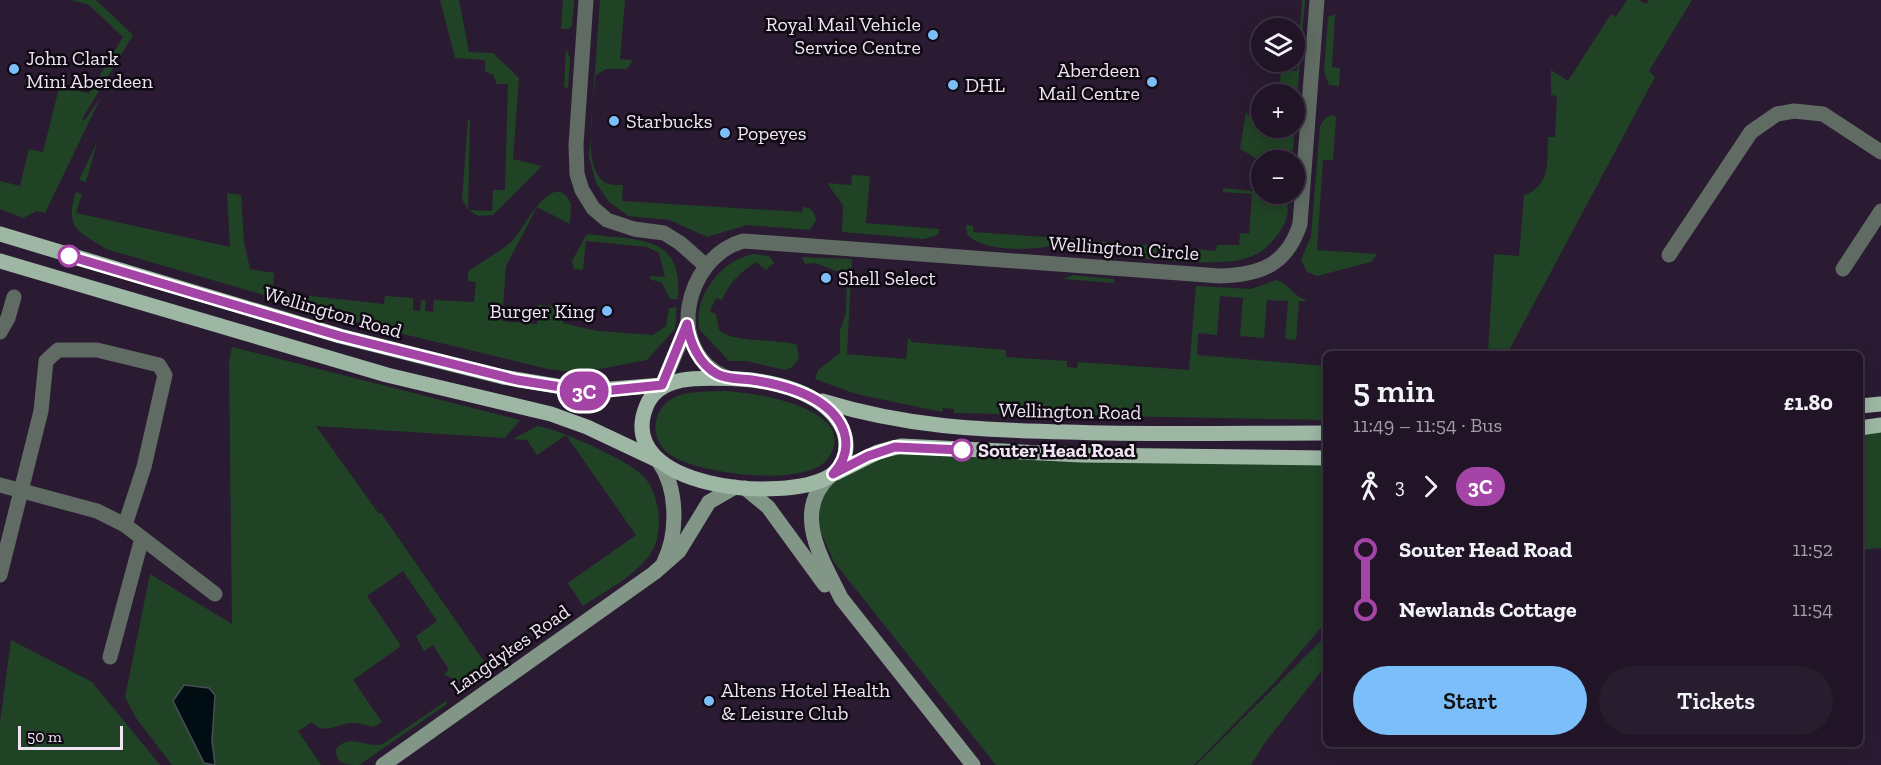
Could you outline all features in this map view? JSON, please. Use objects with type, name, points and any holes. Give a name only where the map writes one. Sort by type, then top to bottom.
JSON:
[{"type":"main road","name":"Wellington Road","points":[[0,234],[340,336],[503,377],[586,391],[728,378],[763,382],[817,400],[893,419],[955,429],[1118,434],[1323,433]]},
{"type":"main road","points":[[0,261],[375,372],[550,414],[587,427],[690,476],[740,487],[796,486],[831,476],[878,452],[901,446],[1082,455],[1323,458]]},
{"type":"main road","points":[[658,461],[645,442],[643,421],[649,400],[662,385]]},
{"type":"main road","points":[[817,400],[834,415],[844,433],[845,455],[831,476]]},
{"type":"main road","points":[[1863,406],[1881,404]]},
{"type":"main road","points":[[1863,428],[1881,425]]},
{"type":"street","points":[[586,0],[576,146],[577,174],[582,190],[593,208],[607,220],[634,230],[664,233],[680,243],[705,265]]},
{"type":"street","name":"Wellington Circle","points":[[662,385],[687,324],[694,286],[705,265],[727,247],[754,241],[1220,276],[1259,272],[1286,251],[1300,224],[1317,0]]},
{"type":"street","points":[[1669,255],[1751,132],[1777,114],[1794,111],[1823,114],[1881,152]]},
{"type":"street","points":[[1843,269],[1881,211]]},
{"type":"street","points":[[0,332],[8,318],[14,297]]},
{"type":"street","points":[[687,324],[691,340],[701,359],[712,371],[728,378]]},
{"type":"street","points":[[0,575],[41,411],[46,361],[58,350],[97,350],[150,362],[159,365],[165,375],[142,476],[125,525]]},
{"type":"street","points":[[658,461],[668,480],[674,527],[672,542],[661,567]]},
{"type":"street","points":[[831,476],[815,499],[812,529],[820,561],[841,598],[973,765]]},
{"type":"street","points":[[0,485],[97,511],[125,525],[215,594]]},
{"type":"street","points":[[740,487],[764,502],[820,580],[841,598]]},
{"type":"street","name":"Langdykes Road","points":[[389,763],[661,567],[679,551],[709,502],[740,487]]},
{"type":"street","points":[[110,657],[142,538]]},
{"type":"green space","points":[[72,0],[96,0],[133,35],[82,119],[85,120],[101,97],[45,213],[37,211],[23,218],[0,209],[0,181],[20,186],[29,149],[43,152],[59,88],[89,93],[123,37],[89,5]]},
{"type":"green space","points":[[440,0],[459,0],[469,52],[493,53],[519,78],[513,159],[542,166],[493,215],[478,216],[469,210],[492,211],[493,190],[505,190],[508,84],[497,84],[493,75],[485,71],[485,60],[455,58]]},
{"type":"green space","points":[[563,0],[574,0],[572,26],[568,29],[561,29]]},
{"type":"green space","points":[[600,0],[625,0],[620,59],[633,60],[627,69],[606,69],[596,75],[593,106]]},
{"type":"green space","points":[[1302,0],[1305,0],[1304,18],[1301,18]]},
{"type":"green space","points":[[1627,0],[1639,0],[1646,4],[1649,0],[1692,0],[1649,71],[1655,77],[1509,351],[1488,351],[1494,254],[1519,256],[1524,195],[1539,186],[1543,179],[1547,164],[1548,137],[1555,137],[1557,96],[1551,95],[1551,70],[1568,81],[1611,14],[1616,17]]},
{"type":"green space","points":[[1335,14],[1332,67],[1340,68],[1339,86],[1329,85],[1324,71],[1328,17]]},
{"type":"green space","points":[[566,49],[570,58],[568,88],[564,87]]},
{"type":"green space","points":[[1281,72],[1299,72],[1298,84],[1280,84]]},
{"type":"green space","points":[[1246,112],[1250,118],[1251,138],[1294,138],[1293,150],[1251,150],[1251,155],[1240,149]]},
{"type":"green space","points":[[1332,115],[1336,117],[1333,160],[1323,160],[1317,250],[1377,254],[1371,262],[1317,276],[1307,272],[1301,260],[1311,236],[1320,126],[1326,117]]},
{"type":"green space","points":[[468,120],[470,120],[468,210],[462,199]]},
{"type":"green space","points":[[591,133],[593,162],[597,174],[606,183],[623,185],[622,201],[802,212],[803,207],[806,207],[812,210],[816,220],[810,230],[747,225],[707,237],[670,220],[628,216],[609,202],[596,183],[589,157]]},
{"type":"green space","points":[[97,142],[86,182],[79,180]]},
{"type":"green space","points":[[852,175],[870,176],[866,223],[940,229],[937,235],[924,239],[842,232],[843,205],[827,183],[851,185]]},
{"type":"green space","points":[[1223,188],[1251,191],[1251,194],[1223,192]]},
{"type":"green space","points":[[76,192],[82,194],[76,213],[230,247],[227,193],[241,195],[244,242],[250,269],[274,273],[273,292],[384,304],[385,296],[413,298],[413,310],[420,311],[421,300],[426,301],[425,311],[433,312],[434,300],[474,302],[476,282],[468,281],[468,272],[513,240],[539,204],[547,196],[556,192],[564,194],[571,204],[570,224],[537,207],[506,266],[502,321],[537,324],[538,305],[552,306],[563,323],[597,331],[653,335],[666,326],[669,308],[677,307],[675,329],[647,360],[578,373],[548,369],[366,325],[106,249],[76,228],[72,214]]},
{"type":"green space","points":[[1251,204],[1287,204],[1287,218],[1271,243],[1250,257],[1235,261],[1172,261],[1090,252],[1071,246],[1071,239],[1216,251],[1217,245],[1239,245],[1240,233],[1249,234]]},
{"type":"green space","points":[[966,225],[973,226],[973,232],[1062,238],[1061,244],[1025,249],[998,248],[975,240],[967,234]]},
{"type":"green space","points":[[586,235],[641,241],[655,245],[666,252],[673,262],[678,278],[678,299],[670,299],[662,283],[650,279],[650,276],[665,277],[659,253],[647,247],[586,241],[583,270],[574,269],[572,261]]},
{"type":"green space","points":[[754,254],[769,256],[774,263],[766,270],[756,262],[746,269],[733,282],[722,300],[716,298],[710,311],[716,314],[719,330],[726,334],[745,339],[797,345],[799,359],[792,367],[785,370],[746,361],[729,361],[699,329],[701,304],[712,281],[731,263]]},
{"type":"green space","points":[[802,257],[852,259],[847,354],[906,359],[908,339],[911,339],[911,342],[1006,350],[1006,357],[1067,361],[1067,367],[1077,368],[1078,362],[1189,370],[1196,286],[1251,289],[1276,280],[1308,301],[1299,301],[1296,340],[1285,339],[1288,301],[1267,300],[1264,338],[1240,336],[1243,298],[1220,296],[1217,335],[1198,333],[1197,355],[1323,366],[1323,420],[954,413],[954,409],[943,408],[942,412],[856,394],[815,379],[818,370],[840,353],[840,330],[846,313],[847,275],[815,263],[805,264]]},
{"type":"green space","points":[[1073,275],[1114,279],[1114,283],[1063,279]]},
{"type":"green space","points":[[232,347],[520,420],[505,438],[316,426],[379,514],[381,513],[492,673],[469,688],[444,674],[449,670],[433,645],[424,651],[416,636],[437,621],[403,571],[367,596],[401,646],[353,680],[382,722],[374,727],[348,723],[326,729],[312,722],[298,731],[321,765],[172,765],[136,718],[125,697],[150,574],[232,624],[229,361]]},
{"type":"green space","points":[[720,391],[775,399],[797,405],[816,414],[829,426],[835,440],[829,457],[818,467],[800,473],[754,475],[729,473],[686,463],[664,450],[656,434],[656,426],[657,417],[667,402],[685,394]]},
{"type":"green space","points":[[1881,425],[1881,548],[1863,550],[1863,428]]},
{"type":"green space","points":[[537,426],[566,435],[537,455],[527,440],[513,439]]},
{"type":"green space","points":[[566,436],[607,453],[641,474],[652,490],[658,511],[656,543],[646,560],[630,575],[583,606],[568,583],[636,535]]},
{"type":"green space","points":[[888,449],[1323,458],[1323,626],[1274,683],[1194,765],[996,765],[834,562],[812,513],[824,482]]},
{"type":"green space","points":[[1323,639],[1323,669],[1264,744],[1251,765],[1196,765]]},
{"type":"green space","points":[[11,640],[92,682],[160,765],[0,765],[0,723]]},
{"type":"green space","points":[[446,701],[447,704],[359,765],[343,763],[338,758],[336,749],[341,744],[353,741],[383,744]]},
{"type":"shaded area","points":[[184,685],[209,688],[215,695],[212,741],[215,765],[204,763],[173,701]]},
{"type":"bus line","name":"3C","points":[[69,256],[405,354],[530,383],[586,391],[611,391],[662,385],[687,324],[697,352],[712,371],[728,378],[763,382],[789,389],[817,400],[834,415],[844,433],[846,451],[843,460],[833,474],[868,456],[895,447],[962,450]]},
{"type":"place","name":"Royal Mail Vehicle Service Centre","points":[[933,35]]},
{"type":"place","name":"John Clark Mini Aberdeen","points":[[14,69]]},
{"type":"place","name":"Aberdeen Mail Centre","points":[[1152,82]]},
{"type":"place","name":"DHL","points":[[953,85]]},
{"type":"place","name":"Starbucks","points":[[614,121]]},
{"type":"place","name":"Popeyes","points":[[725,133]]},
{"type":"place","name":"Shell Select","points":[[826,278]]},
{"type":"place","name":"Burger King","points":[[607,311]]},
{"type":"place","name":"Souter Head Road","points":[[962,450]]},
{"type":"place","name":"Altens Hotel Health & Leisure Club","points":[[709,701]]}]
